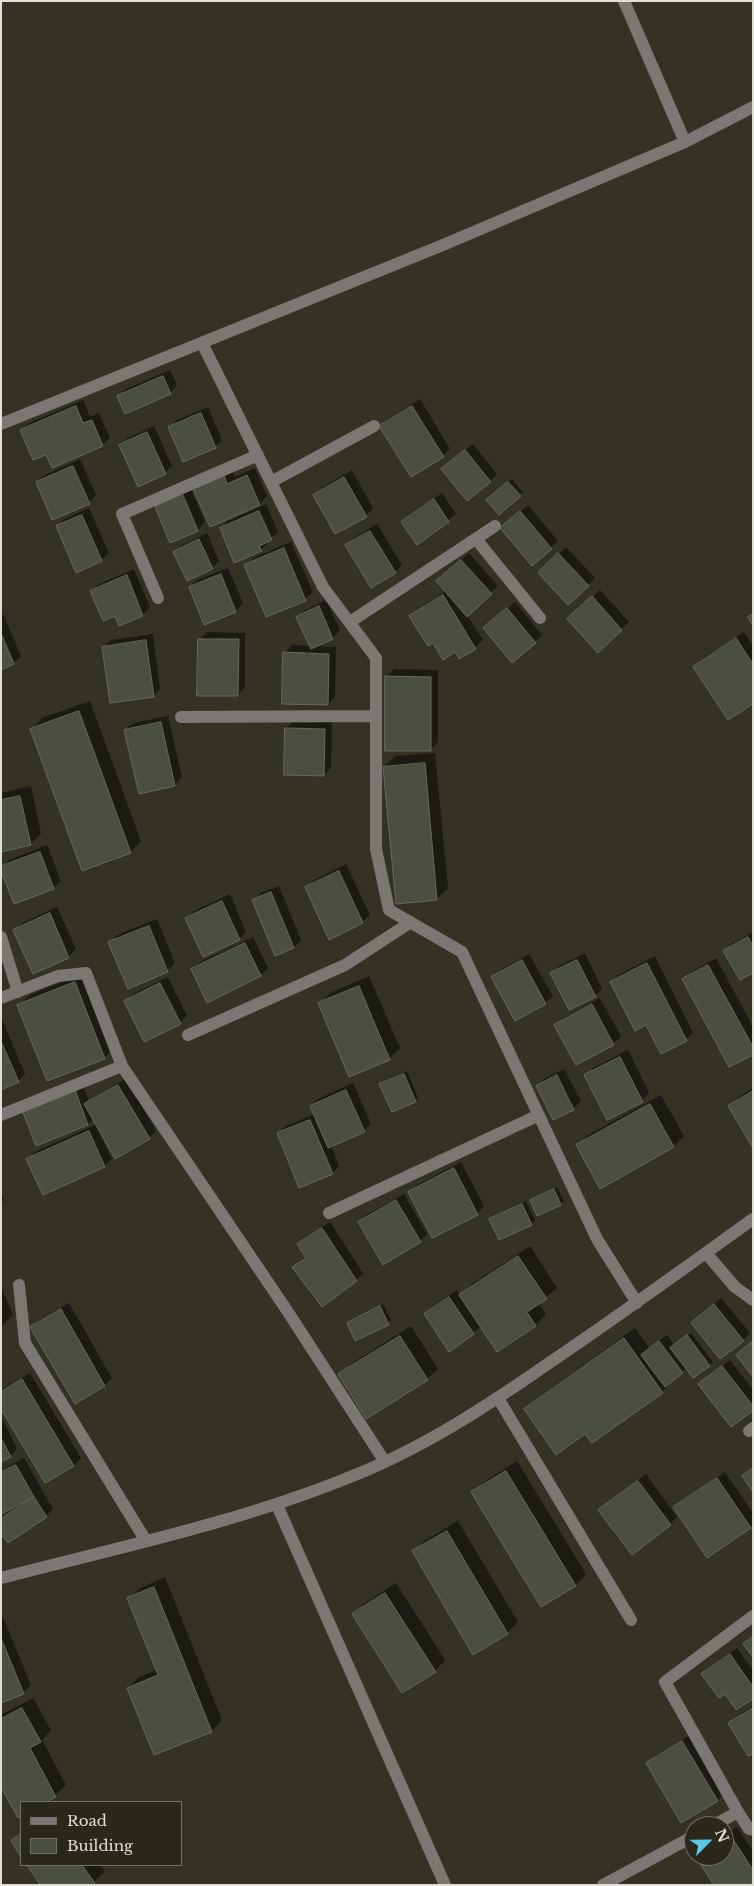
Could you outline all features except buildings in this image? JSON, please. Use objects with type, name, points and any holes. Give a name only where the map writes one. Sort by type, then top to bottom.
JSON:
[{"type":"street","points":[[624,1],[685,142]]},
{"type":"street","points":[[1,424],[443,245],[685,142],[753,108]]},
{"type":"street","points":[[202,343],[323,587],[376,658],[376,849],[389,910],[462,952],[597,1239],[637,1303]]},
{"type":"street","points":[[271,482],[374,426]]},
{"type":"street","points":[[158,598],[122,514],[258,455]]},
{"type":"street","points":[[350,622],[495,526]]},
{"type":"street","points":[[476,538],[540,618]]},
{"type":"street","points":[[181,717],[376,716]]},
{"type":"street","points":[[188,1035],[345,965],[411,922]]},
{"type":"street","points":[[1,936],[18,992]]},
{"type":"street","points":[[1,998],[58,976],[86,973],[122,1066],[288,1312],[385,1462]]},
{"type":"street","points":[[1,1115],[122,1066]]},
{"type":"street","points":[[329,1212],[539,1115]]},
{"type":"street","points":[[1,1578],[277,1505],[385,1462],[498,1398],[637,1303],[753,1219]]},
{"type":"street","points":[[706,1253],[735,1287],[753,1300]]},
{"type":"street","points":[[18,1285],[26,1342],[146,1541]]},
{"type":"street","points":[[498,1398],[631,1620]]},
{"type":"street","points":[[277,1505],[445,1885]]},
{"type":"street","points":[[753,1616],[665,1682],[738,1812],[749,1829],[753,1830]]},
{"type":"street","points":[[731,1816],[738,1812]]},
{"type":"street","points":[[603,1885],[684,1841]]}]
